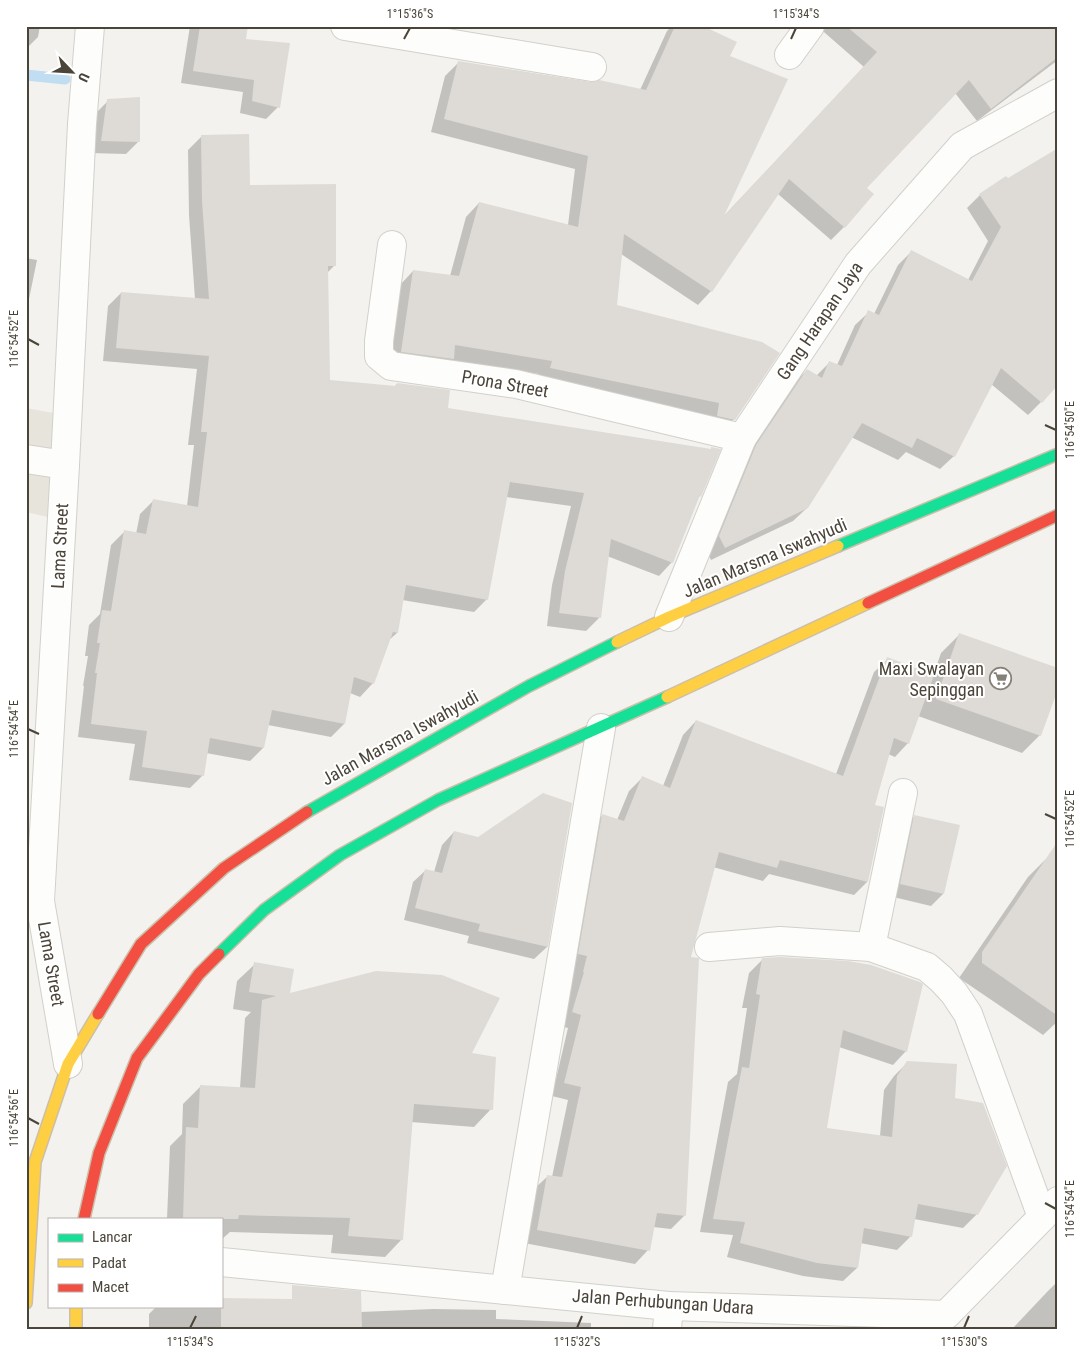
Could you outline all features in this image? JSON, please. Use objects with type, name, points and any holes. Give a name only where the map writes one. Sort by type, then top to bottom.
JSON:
[{"type":"highway","name":"Jalan Marsma Iswahyudi","points":[[26,1303],[35,1162],[68,1064],[141,944],[224,868],[314,807],[529,686],[669,617],[1058,454]]},
{"type":"highway","points":[[84,1218],[99,1152],[137,1058],[199,974],[264,910],[340,855],[438,800],[601,728],[1058,516]]},
{"type":"highway","points":[[76,1308],[76,1329]]},
{"type":"street","points":[[345,26],[592,67]]},
{"type":"street","points":[[789,55],[810,26]]},
{"type":"street","name":"Lama Street","points":[[68,1064],[40,901],[82,124],[90,38]]},
{"type":"street","name":"Gang Harapan Jaya","points":[[669,617],[742,438],[858,264],[962,146],[1058,93]]},
{"type":"street","name":"Prona Street","points":[[392,245],[379,341],[379,356],[391,366],[516,384],[742,438]]},
{"type":"street","points":[[26,459],[65,465]]},
{"type":"street","points":[[505,1290],[601,728]]},
{"type":"street","points":[[871,947],[904,793]]},
{"type":"street","points":[[708,947],[780,940],[871,947],[927,967],[942,979],[968,1014],[1050,1209]]},
{"type":"street","name":"Jalan Perhubungan Udara","points":[[222,1262],[505,1290],[668,1317],[945,1322],[1050,1209]]},
{"type":"shaded area","points":[[26,408],[54,413],[52,518],[26,512]]},
{"type":"building","points":[[200,26],[248,26],[246,39],[290,43],[280,108],[252,101],[254,80],[193,71]]},
{"type":"building","points":[[675,26],[703,26],[737,42],[730,56],[788,79],[724,216],[877,52],[846,26],[1058,26],[1058,57],[991,109],[969,80],[867,188],[874,194],[845,228],[789,179],[712,292],[624,234],[617,305],[762,342],[780,353],[735,420],[717,416],[719,403],[550,368],[552,361],[455,345],[454,359],[401,352],[413,270],[459,276],[479,202],[578,227],[588,156],[444,119],[458,61],[589,82],[599,80],[646,90]]},
{"type":"building","points":[[140,97],[140,142],[101,141],[107,99]]},
{"type":"building","points":[[249,134],[250,185],[336,184],[336,266],[328,266],[330,380],[396,386],[397,383],[450,390],[448,408],[721,449],[701,497],[700,495],[673,563],[611,539],[601,618],[559,613],[565,571],[584,493],[510,482],[488,600],[406,585],[398,633],[393,632],[374,684],[354,677],[345,724],[272,710],[264,748],[210,738],[204,776],[142,767],[147,731],[91,724],[97,673],[95,673],[100,643],[97,643],[102,610],[111,611],[124,530],[146,534],[153,499],[198,507],[207,432],[201,432],[209,356],[116,348],[121,292],[209,299],[202,201],[201,135]]},
{"type":"building","points":[[1058,148],[1058,385],[1042,403],[1001,368],[955,457],[917,438],[912,448],[862,423],[808,508],[725,548],[719,536],[756,445],[807,369],[822,378],[829,361],[842,366],[868,310],[879,315],[911,250],[972,281],[1001,227],[979,194],[1006,176],[1008,178]]},
{"type":"building","name":"Maxi Swalayan Sepinggan","points":[[959,633],[1058,668],[1058,689],[1041,736],[936,699]]},
{"type":"building","points":[[887,657],[934,675],[909,744],[894,738],[875,805],[884,807],[868,882],[780,860],[777,868],[719,852],[691,957],[699,958],[686,1216],[657,1213],[650,1251],[537,1230],[547,1175],[562,1177],[581,1087],[564,1083],[581,1015],[572,1012],[587,956],[578,954],[602,814],[624,821],[642,776],[670,788],[696,720],[843,776]]},
{"type":"building","points":[[543,793],[572,803],[548,947],[478,931],[480,924],[415,908],[425,869],[442,873],[454,831],[478,837]]},
{"type":"building","points":[[914,815],[960,825],[944,894],[900,884]]},
{"type":"building","points":[[1058,841],[1058,1016],[982,963],[982,952]]},
{"type":"building","points":[[780,957],[848,961],[871,965],[923,984],[907,1052],[843,1030],[827,1128],[892,1137],[897,1076],[907,1061],[957,1064],[955,1098],[983,1103],[1007,1166],[978,1215],[918,1204],[912,1237],[864,1228],[858,1268],[817,1263],[740,1243],[745,1222],[713,1219],[742,1067],[749,1068],[760,995],[756,994],[762,958]]},
{"type":"building","points":[[254,962],[294,969],[290,993],[376,971],[442,975],[500,998],[472,1053],[496,1057],[493,1110],[414,1104],[403,1240],[348,1236],[350,1218],[239,1215],[238,1219],[183,1218],[186,1127],[198,1128],[200,1085],[255,1088],[262,1000],[276,996],[249,992]]},
{"type":"building","points":[[292,1285],[361,1291],[362,1329],[221,1329],[222,1298],[292,1299]]},
{"type":"waterway","points":[[26,75],[65,79]]},
{"type":"traffic: fast","points":[[838,546],[1058,454]]},
{"type":"traffic: fast","points":[[307,812],[529,686],[617,642]]},
{"type":"traffic: fast","points":[[219,954],[264,910],[340,855],[438,800],[667,697]]},
{"type":"traffic: slow","points":[[617,642],[669,617],[838,546]]},
{"type":"traffic: slow","points":[[667,697],[868,603]]},
{"type":"traffic: slow","points":[[26,1303],[35,1162],[68,1064],[98,1014]]},
{"type":"traffic: slow","points":[[76,1308],[76,1329]]},
{"type":"traffic: jam","points":[[868,603],[1058,515]]},
{"type":"traffic: jam","points":[[98,1014],[141,944],[224,868],[307,812]]},
{"type":"traffic: jam","points":[[84,1218],[99,1153],[137,1058],[199,974],[219,954]]},
{"type":"place","name":"Maxi Swalayan Sepinggan","points":[[1000,679]]}]
